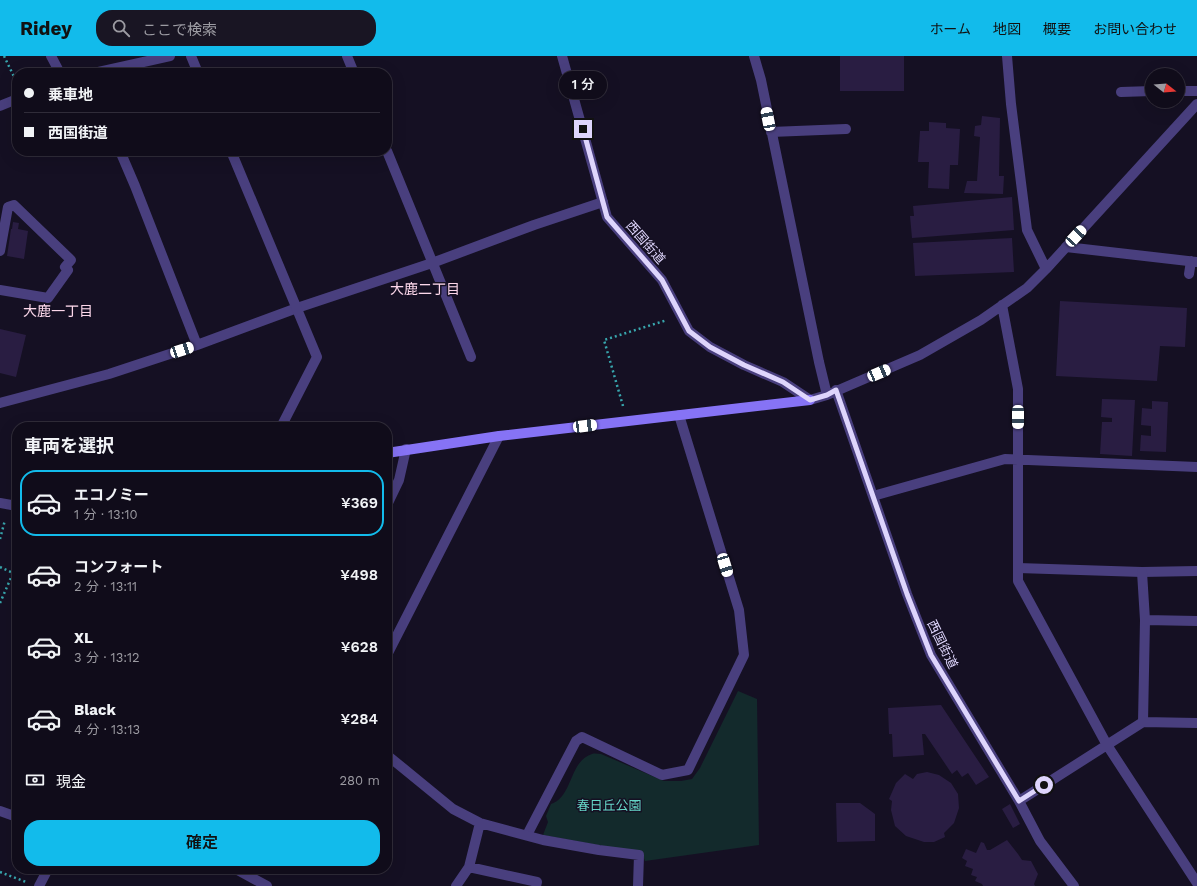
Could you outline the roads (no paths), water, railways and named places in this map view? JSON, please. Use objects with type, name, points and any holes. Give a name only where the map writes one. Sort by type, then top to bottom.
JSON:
[{"type":"street","points":[[51,56],[57,68]]},
{"type":"street","points":[[116,68],[170,56]]},
{"type":"street","points":[[191,56],[196,68]]},
{"type":"street","points":[[347,56],[352,68]]},
{"type":"street","name":"西国街道","points":[[562,56],[607,217],[662,280],[689,331],[710,347],[744,365],[783,382],[810,400]]},
{"type":"street","name":"西国街道","points":[[754,56],[761,80],[819,362],[873,496],[907,594],[931,655],[1019,801],[1040,842],[1074,886]]},
{"type":"street","points":[[1007,56],[1011,104],[1027,230],[1046,269]]},
{"type":"street","points":[[1121,92],[1145,91]]},
{"type":"street","points":[[1185,91],[1197,91]]},
{"type":"street","points":[[0,106],[12,101]]},
{"type":"street","points":[[392,452],[499,436],[810,400],[832,393],[920,355],[981,320],[1027,288],[1197,104]]},
{"type":"street","points":[[771,132],[846,129]]},
{"type":"street","points":[[122,156],[197,345]]},
{"type":"street","points":[[233,156],[317,357],[284,422]]},
{"type":"street","points":[[389,156],[471,357]]},
{"type":"street","points":[[0,403],[109,374],[197,345],[297,308],[432,263],[534,224],[603,202]]},
{"type":"street","points":[[0,251],[8,207],[14,205],[70,260],[65,267],[68,270],[48,298],[0,290]]},
{"type":"street","points":[[1066,247],[1194,261],[1189,274]]},
{"type":"street","points":[[1002,305],[1018,389],[1018,581],[1107,745],[1197,883]]},
{"type":"street","points":[[527,835],[576,741],[582,737],[662,775],[688,770],[744,655],[739,610],[679,416]]},
{"type":"street","points":[[392,645],[499,436]]},
{"type":"street","points":[[392,495],[399,480],[406,450]]},
{"type":"street","points":[[873,496],[1005,460],[1197,467]]},
{"type":"street","points":[[1018,568],[1142,572],[1197,571]]},
{"type":"street","points":[[1142,572],[1145,620],[1143,722]]},
{"type":"street","points":[[1145,620],[1197,621]]},
{"type":"street","points":[[1019,801],[1143,722],[1197,723]]},
{"type":"street","points":[[392,759],[453,809],[480,823],[543,840],[599,850],[639,855],[638,886]]},
{"type":"street","points":[[0,811],[12,815]]},
{"type":"street","points":[[456,886],[469,867],[480,823]]},
{"type":"street","points":[[469,867],[537,882],[536,886]]},
{"type":"street","points":[[39,886],[45,874]]},
{"type":"street","points":[[245,874],[267,886]]},
{"type":"district","name":"大鹿二丁目","points":[[425,289]]},
{"type":"district","name":"大鹿一丁目","points":[[58,311]]},
{"type":"park label","name":"春日丘公園","points":[[609,805]]}]
